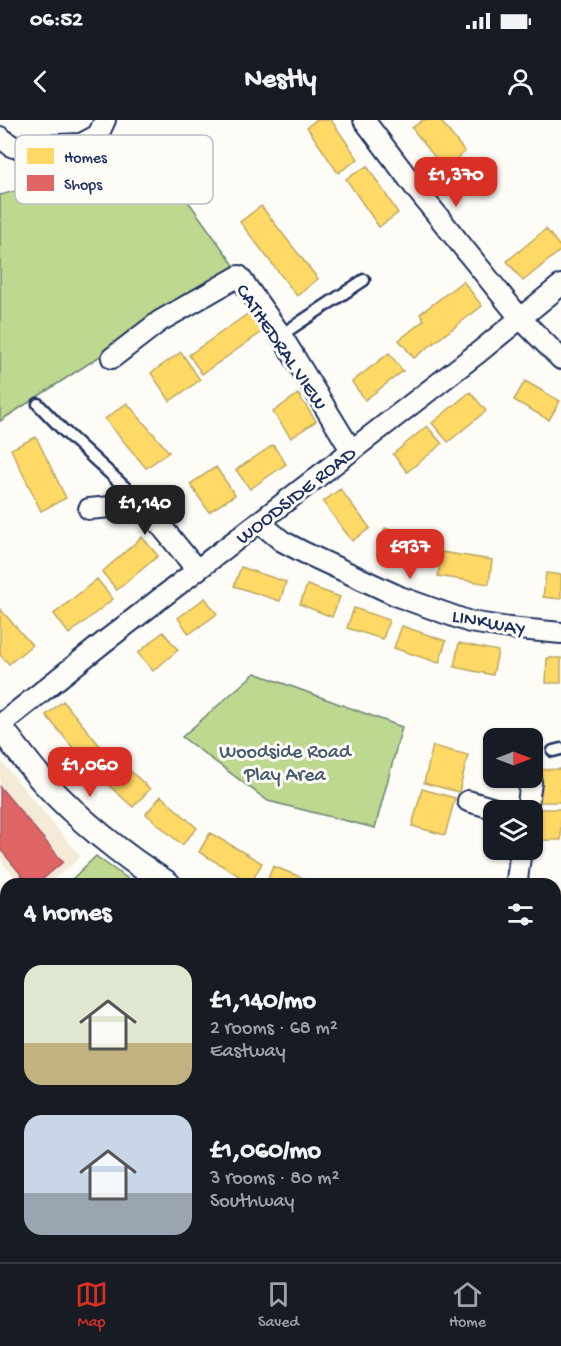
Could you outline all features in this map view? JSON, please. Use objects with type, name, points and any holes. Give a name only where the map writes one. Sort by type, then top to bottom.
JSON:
[{"type":"street","points":[[98,135],[105,120]]},
{"type":"street","points":[[364,120],[520,318],[561,358]]},
{"type":"street","points":[[0,137],[15,147]]},
{"type":"street","name":"CATHEDRAL VIEW","points":[[112,358],[159,321],[239,276],[281,335],[351,450]]},
{"type":"street","name":"WOODSIDE ROAD","points":[[0,726],[561,285]]},
{"type":"street","points":[[89,509],[143,504],[197,570]]},
{"type":"street","name":"LINKWAY","points":[[259,522],[282,541],[303,552],[410,600],[470,622],[561,633]]},
{"type":"street","points":[[0,726],[42,780],[67,806],[109,843],[158,878]]},
{"type":"street","points":[[468,801],[483,805]]},
{"type":"street","points":[[517,878],[520,860]]},
{"type":"lane","points":[[281,335],[364,280]]},
{"type":"lane","points":[[38,404],[143,504]]},
{"type":"shaded area","points":[[0,760],[81,857],[55,878],[16,878],[0,860]]},
{"type":"green space","points":[[15,191],[15,204],[190,204],[236,268],[0,421],[0,195]]},
{"type":"green space","name":"Woodside Road Play Area","points":[[255,673],[402,727],[375,828],[268,801],[182,737]]},
{"type":"green space","points":[[96,856],[127,878],[73,878]]},
{"type":"building: Homes","points":[[316,120],[331,120],[358,159],[338,173],[307,127]]},
{"type":"building: Homes","points":[[423,120],[440,120],[465,152],[444,169],[412,128]]},
{"type":"building: Homes","points":[[367,166],[398,213],[379,227],[346,179]]},
{"type":"building: Homes","points":[[261,206],[318,279],[297,296],[240,222]]},
{"type":"building: Homes","points":[[546,229],[561,250],[523,281],[507,261]]},
{"type":"building: Homes","points":[[463,281],[482,306],[414,358],[399,340],[424,320],[420,314]]},
{"type":"building: Homes","points":[[252,311],[265,330],[202,374],[189,355]]},
{"type":"building: Homes","points":[[181,352],[200,380],[170,401],[151,373]]},
{"type":"building: Homes","points":[[389,353],[403,371],[365,400],[352,382]]},
{"type":"building: Homes","points":[[525,381],[560,401],[549,420],[514,400]]},
{"type":"building: Homes","points":[[470,392],[486,411],[448,442],[432,423]]},
{"type":"building: Homes","points":[[298,394],[316,421],[291,438],[273,412]]},
{"type":"building: Homes","points":[[127,403],[169,452],[146,468],[105,419]]},
{"type":"building: Homes","points":[[427,426],[442,444],[407,472],[393,454]]},
{"type":"building: Homes","points":[[36,437],[66,498],[41,511],[11,449]]},
{"type":"building: Homes","points":[[273,445],[286,464],[250,489],[236,470]]},
{"type":"building: Homes","points":[[216,467],[235,495],[209,512],[190,484]]},
{"type":"building: Homes","points":[[340,489],[370,528],[352,541],[323,502]]},
{"type":"building: Homes","points":[[385,528],[427,542],[421,561],[379,547]]},
{"type":"building: Homes","points":[[142,537],[158,556],[117,590],[102,572]]},
{"type":"building: Homes","points":[[441,552],[492,560],[489,584],[438,576]]},
{"type":"building: Homes","points":[[241,567],[286,582],[280,601],[234,586]]},
{"type":"building: Homes","points":[[546,573],[561,575],[561,599],[543,597]]},
{"type":"building: Homes","points":[[97,579],[113,599],[69,634],[54,614]]},
{"type":"building: Homes","points":[[307,585],[340,597],[332,617],[300,604]]},
{"type":"building: Homes","points":[[205,598],[217,614],[189,634],[178,618]]},
{"type":"building: Homes","points":[[354,608],[389,620],[383,639],[347,628]]},
{"type":"building: Homes","points":[[0,609],[32,645],[9,664],[0,655]]},
{"type":"building: Homes","points":[[402,626],[446,641],[439,663],[394,648]]},
{"type":"building: Homes","points":[[163,632],[178,650],[153,671],[138,653]]},
{"type":"building: Homes","points":[[459,643],[498,651],[493,675],[454,667]]},
{"type":"building: Homes","points":[[547,658],[561,658],[561,683],[546,683]]},
{"type":"building: Homes","points":[[63,701],[105,752],[88,766],[46,715]]},
{"type":"building: Homes","points":[[433,746],[468,755],[459,792],[424,783]]},
{"type":"building: Homes","points":[[114,756],[150,789],[133,807],[97,775]]},
{"type":"building: Homes","points":[[561,769],[561,802],[538,800],[538,788],[543,788],[543,770]]},
{"type":"building: Homes","points":[[422,789],[455,798],[445,835],[412,826]]},
{"type":"building: Homes","points":[[161,796],[197,828],[182,845],[146,814]]},
{"type":"building: Homes","points":[[543,809],[561,809],[561,840],[543,840]]},
{"type":"building: Homes","points":[[210,833],[262,863],[254,878],[243,878],[199,852]]},
{"type":"building: Homes","points":[[273,866],[303,878],[268,878]]},
{"type":"building: Shops","points":[[0,787],[63,862],[44,878],[24,878],[0,849]]}]
